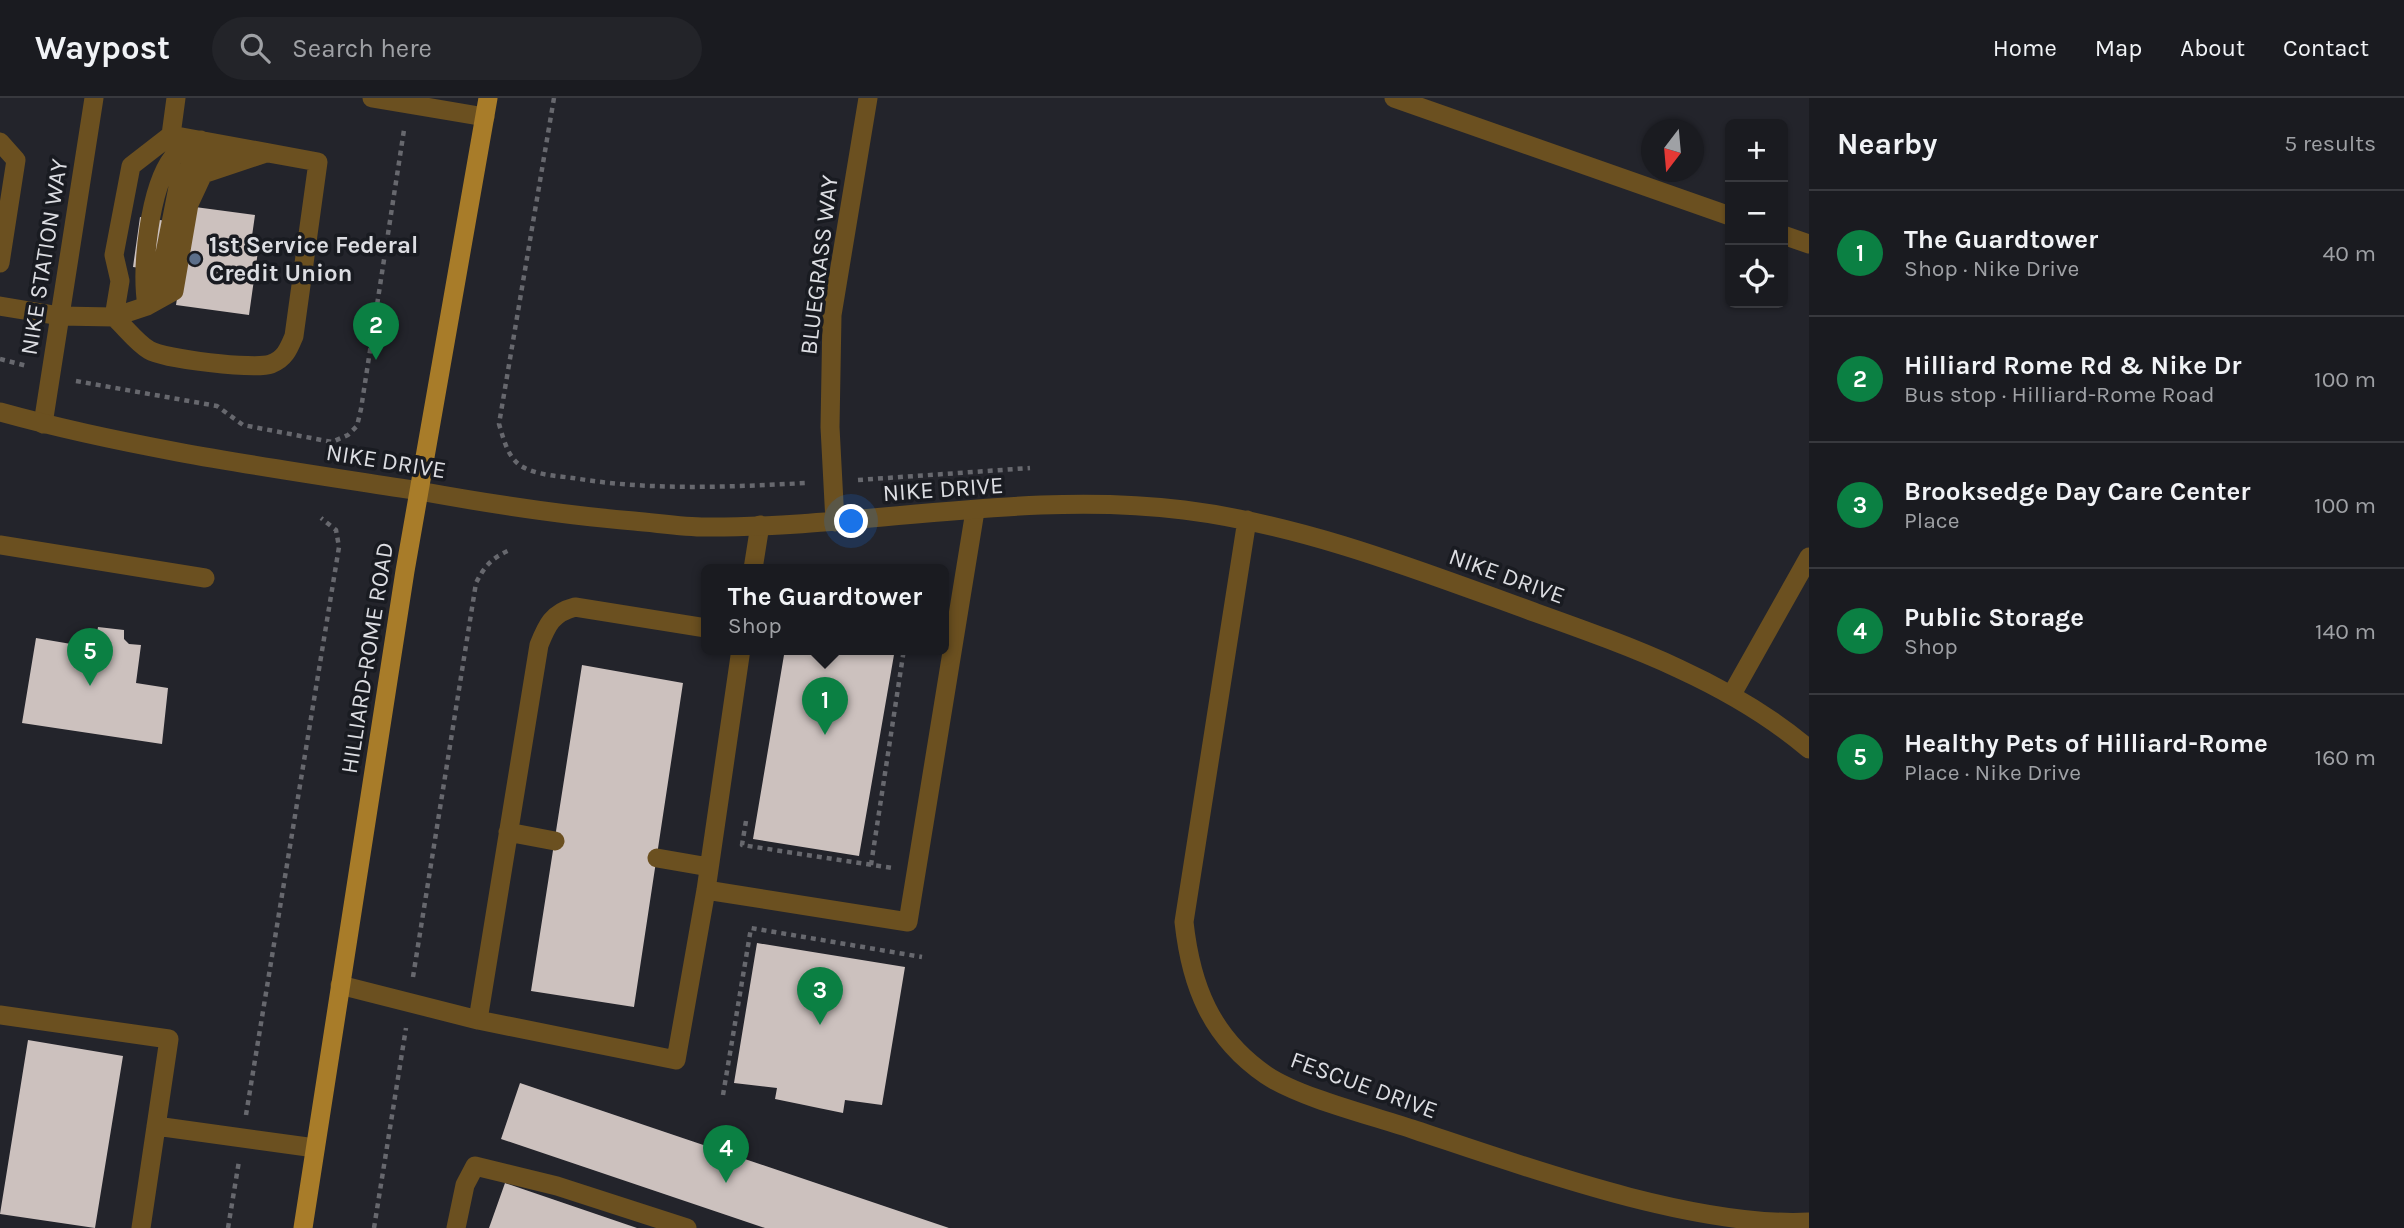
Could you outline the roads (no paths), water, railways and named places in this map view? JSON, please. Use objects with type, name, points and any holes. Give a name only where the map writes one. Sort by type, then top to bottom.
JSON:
[{"type":"main road","name":"HILLIARD-ROME ROAD","points":[[303,1228],[419,491],[486,108]]},
{"type":"street","name":"NIKE STATION WAY","points":[[43,424],[94,98]]},
{"type":"street","points":[[114,317],[120,281],[114,255],[131,166],[171,135],[176,98]]},
{"type":"street","points":[[372,98],[408,104],[486,108]]},
{"type":"street","name":"BLUEGRASS WAY","points":[[835,522],[830,426],[832,315],[868,98]]},
{"type":"street","points":[[1394,98],[1725,214]]},
{"type":"street","points":[[114,317],[150,351],[258,368],[274,364],[287,353],[294,336],[318,162],[171,135]]},
{"type":"street","points":[[147,306],[143,281],[159,187],[174,156],[201,140]]},
{"type":"street","points":[[0,142],[16,160],[0,263]]},
{"type":"street","points":[[147,306],[160,279],[180,177],[200,158],[236,146]]},
{"type":"street","points":[[0,306],[60,316],[114,317],[147,306],[174,291],[189,204],[202,174],[268,152]]},
{"type":"street","points":[[1788,237],[1809,244]]},
{"type":"street","name":"NIKE DRIVE","points":[[0,412],[43,424],[223,460],[537,512],[704,527],[835,522],[1033,506],[1126,506],[1247,520],[1335,542],[1624,644],[1732,694],[1809,748]]},
{"type":"street","points":[[706,890],[908,922],[975,511]]},
{"type":"street","name":"FESCUE DRIVE","points":[[1247,520],[1184,922],[1189,965],[1206,1009],[1233,1046],[1268,1076],[1321,1098],[1648,1208],[1720,1221],[1791,1225],[1809,1222]]},
{"type":"street","points":[[755,564],[760,525]]},
{"type":"street","points":[[0,545],[205,578]]},
{"type":"street","points":[[1732,694],[1809,557]]},
{"type":"street","points":[[478,1020],[538,645],[547,625],[559,611],[575,607],[701,627]]},
{"type":"street","points":[[340,985],[478,1020],[676,1060],[706,890],[740,655]]},
{"type":"street","points":[[508,832],[555,841]]},
{"type":"street","points":[[657,858],[709,867]]},
{"type":"street","points":[[0,1015],[169,1039],[141,1228]]},
{"type":"street","points":[[156,1126],[315,1148]]},
{"type":"street","points":[[456,1228],[465,1185],[475,1167],[557,1186],[687,1228]]},
{"type":"place","name":"1st Service Federal Credit Union","points":[[195,259]]},
{"type":"place","name":"Hilliard Rome Rd & Nike Dr","points":[[376,360]]},
{"type":"place","name":"Healthy Pets of Hilliard-Rome","points":[[90,686]]},
{"type":"place","name":"The Guardtower","points":[[825,735]]},
{"type":"place","name":"Brooksedge Day Care Center","points":[[820,1025]]},
{"type":"place","name":"Public Storage","points":[[726,1183]]}]
